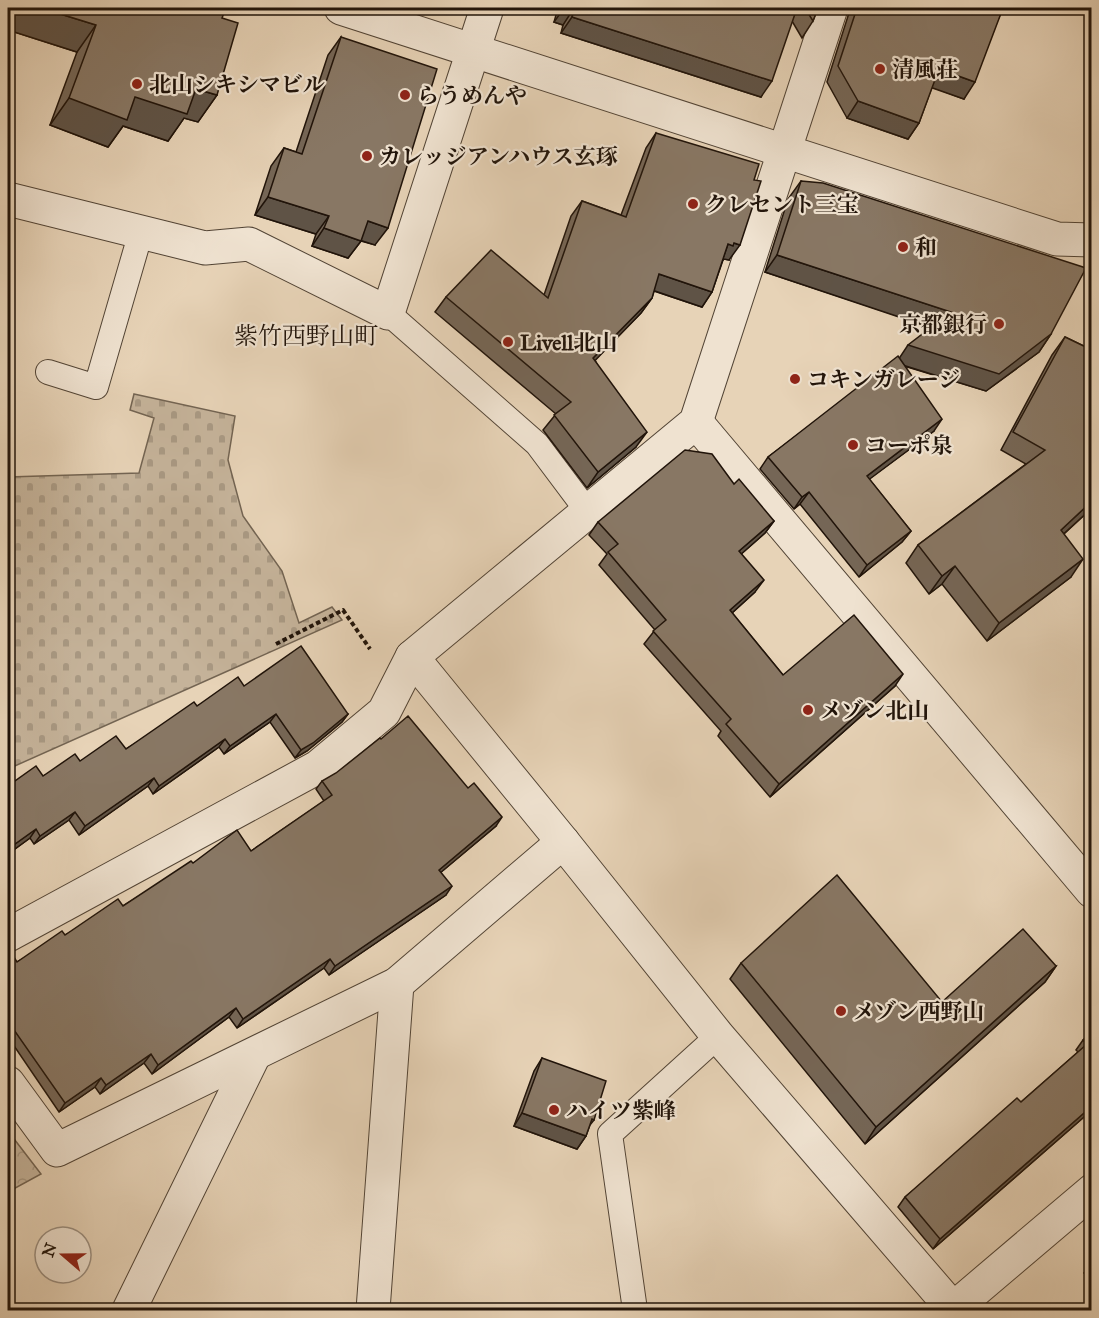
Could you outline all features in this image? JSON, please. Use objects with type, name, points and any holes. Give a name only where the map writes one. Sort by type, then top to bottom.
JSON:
[{"type":"street","points":[[341,8],[1058,239],[1092,240]]},
{"type":"street","points":[[8,199],[205,248],[249,244],[388,313],[487,8]]},
{"type":"street","points":[[8,935],[318,767],[384,712],[412,657],[696,422],[831,8]]},
{"type":"street","points":[[696,422],[1092,891]]},
{"type":"street","points":[[412,657],[718,1036],[953,1310],[1092,1191]]},
{"type":"street","points":[[8,1083],[57,1150],[397,984],[563,842]]},
{"type":"street","points":[[374,1311],[397,984]]},
{"type":"street","points":[[129,1311],[254,1055]]},
{"type":"lane","points":[[48,372],[96,387],[141,232]]},
{"type":"lane","points":[[388,313],[537,444],[588,512]]},
{"type":"lane","points":[[635,1311],[610,1134],[718,1036]]},
{"type":"path","points":[[276,644],[343,610],[376,658]]},
{"type":"green space","points":[[134,394],[235,416],[228,460],[243,516],[282,571],[299,623],[332,607],[342,620],[8,769],[8,477],[139,473],[154,418],[130,410]]},
{"type":"green space","points":[[8,1131],[41,1174],[8,1192]]},
{"type":"building","name":"北山シキシマビル","points":[[41,8],[226,8],[222,18],[238,23],[217,95],[196,89],[187,114],[135,97],[127,120],[69,98],[96,25]]},
{"type":"building","points":[[574,8],[797,8],[772,81],[572,17]]},
{"type":"building","points":[[805,8],[818,8],[813,21]]},
{"type":"building","name":"清風荘","points":[[857,8],[1003,8],[975,82],[939,69],[919,123],[858,101],[838,66]]},
{"type":"building","name":"カレッジアンハウス玄琢","points":[[341,37],[437,69],[388,228],[368,221],[361,241],[324,228],[329,216],[268,197],[284,148],[302,154]]},
{"type":"building","points":[[656,133],[759,164],[754,180],[761,181],[740,245],[728,244],[712,292],[659,274],[652,298],[593,358],[647,432],[598,472],[554,415],[571,402],[446,297],[491,250],[548,298],[582,201],[626,217]]},
{"type":"building","points":[[801,181],[823,183],[1086,268],[1051,334],[999,374],[908,345],[951,312],[777,255]]},
{"type":"building","points":[[1065,337],[1092,350],[1092,501],[1061,530],[1083,559],[999,623],[955,566],[942,576],[918,545],[1045,450],[1013,432]]},
{"type":"building","name":"コーポ泉","points":[[898,356],[942,419],[867,476],[911,531],[867,565],[809,492],[802,497],[768,457]]},
{"type":"building","points":[[685,450],[712,454],[734,484],[739,479],[774,521],[739,551],[764,580],[730,610],[783,675],[854,615],[903,674],[779,784],[726,724],[731,719],[653,631],[666,620],[608,552],[618,544],[598,522]]},
{"type":"building","points":[[301,646],[348,714],[313,743],[301,750],[276,714],[230,746],[225,739],[159,786],[154,778],[85,826],[75,812],[40,836],[36,829],[8,849],[8,786],[36,766],[43,776],[75,754],[80,761],[116,736],[126,749],[194,702],[197,706],[238,677],[244,686]]},
{"type":"building","points":[[408,716],[468,788],[474,783],[502,817],[439,870],[452,886],[335,966],[330,959],[243,1019],[236,1008],[158,1065],[151,1054],[106,1085],[101,1078],[65,1103],[12,1027],[8,1030],[8,957],[12,954],[17,962],[62,931],[65,935],[118,899],[123,906],[191,861],[193,863],[237,830],[251,851],[332,795],[322,781],[381,739]]},
{"type":"building","name":"メゾン西野山","points":[[837,875],[942,1002],[1023,929],[1056,966],[876,1127],[741,963]]},
{"type":"building","points":[[1092,1032],[1092,1106],[940,1239],[905,1197],[1017,1098],[1021,1102],[1087,1044],[1083,1040]]},
{"type":"building","name":"ハイツ紫峰","points":[[542,1058],[606,1081],[594,1120],[592,1119],[586,1136],[522,1113]]},
{"type":"place","name":"清風荘","points":[[880,69]]},
{"type":"place","name":"北山シキシマビル","points":[[137,84]]},
{"type":"place","name":"らうめんや","points":[[405,95]]},
{"type":"place","name":"カレッジアンハウス玄琢","points":[[367,156]]},
{"type":"place","name":"クレセント三宝","points":[[693,204]]},
{"type":"place","name":"和","points":[[903,247]]},
{"type":"place","name":"京都銀行","points":[[999,324]]},
{"type":"place","name":"Livell北山","points":[[508,342]]},
{"type":"place","name":"コキンガレージ","points":[[795,379]]},
{"type":"place","name":"コーポ泉","points":[[853,445]]},
{"type":"place","name":"メゾン北山","points":[[808,710]]},
{"type":"place","name":"メゾン西野山","points":[[841,1011]]},
{"type":"place","name":"ハイツ紫峰","points":[[554,1110]]},
{"type":"district","name":"紫竹西野山町","points":[[306,336]]}]
